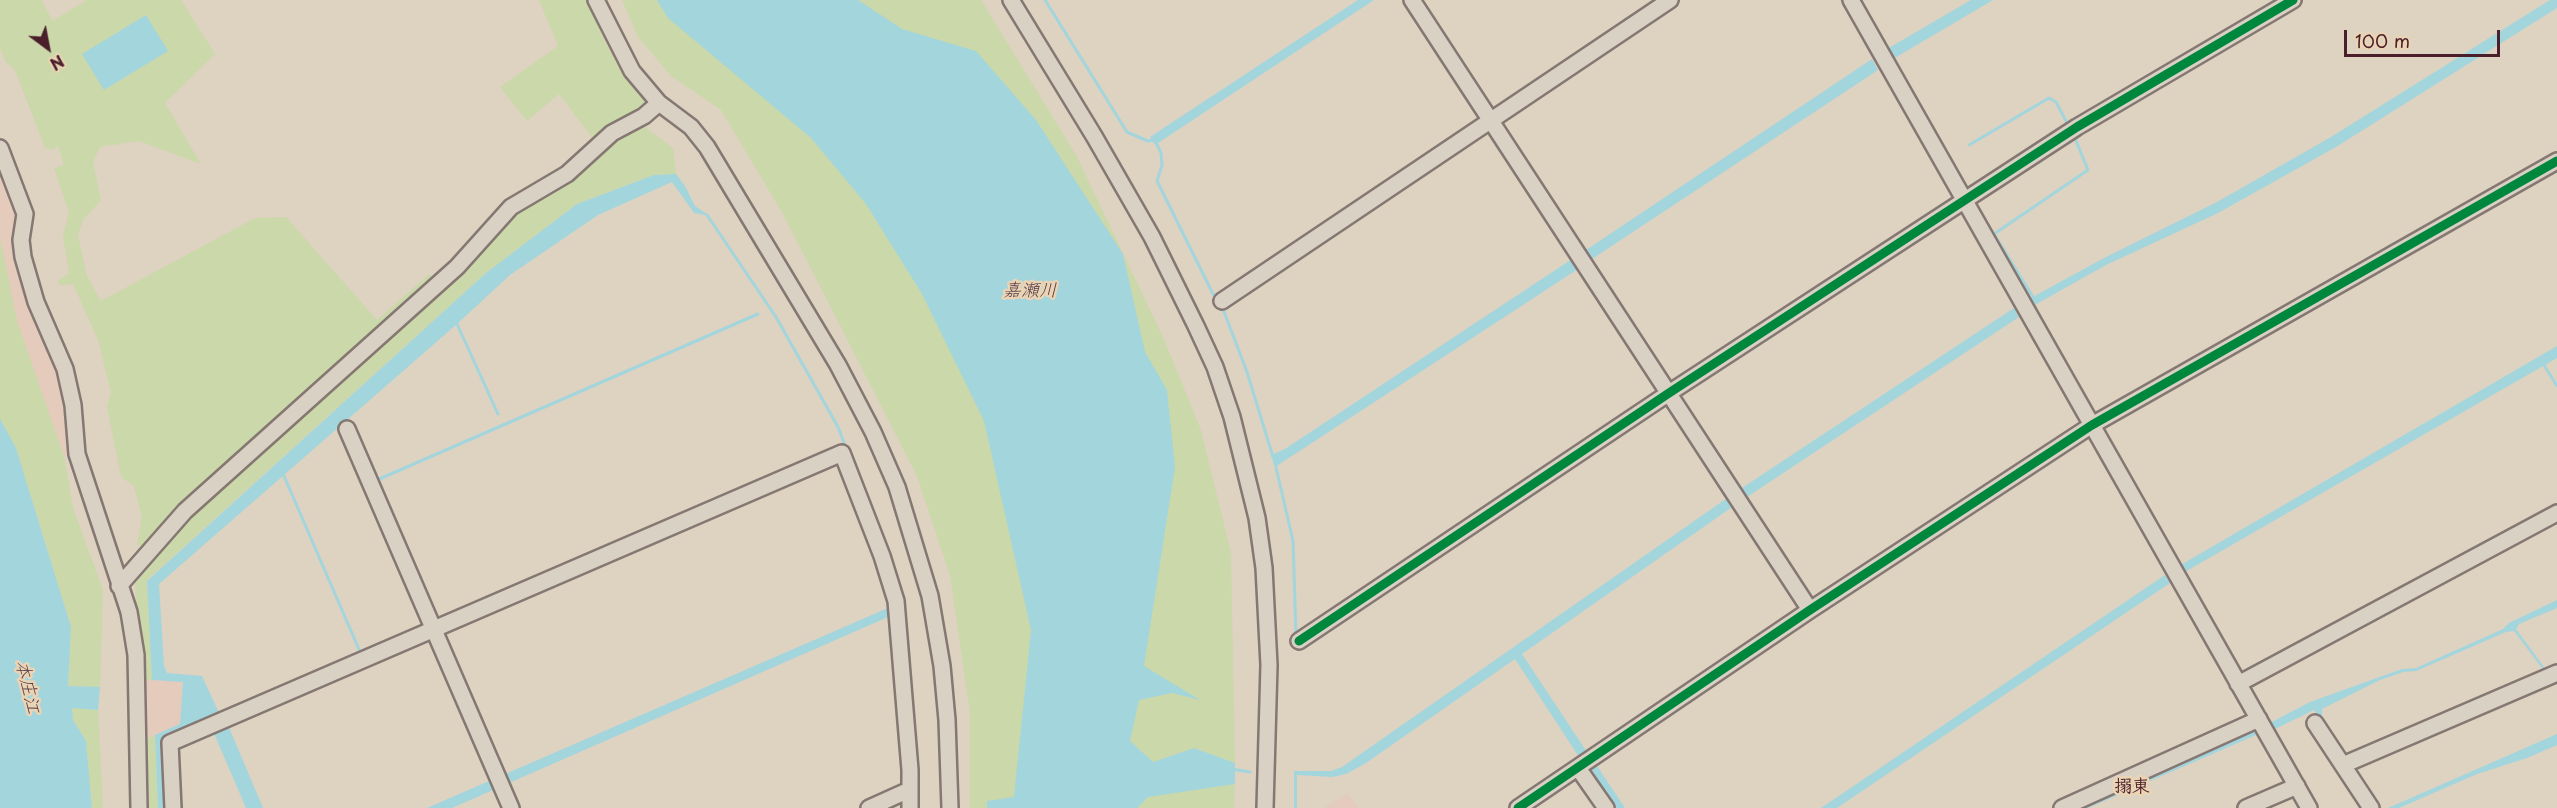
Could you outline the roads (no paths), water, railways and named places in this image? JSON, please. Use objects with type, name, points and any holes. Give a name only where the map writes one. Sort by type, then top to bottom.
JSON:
[{"type":"street","points":[[596,0],[632,71],[658,103],[691,127],[707,147],[838,365],[873,432],[897,487],[930,596],[942,666],[947,720],[950,808]]},
{"type":"street","points":[[1011,0],[1152,237],[1201,336],[1232,417],[1255,508],[1264,568],[1269,665],[1269,743],[1265,808]]},
{"type":"street","points":[[1412,0],[1810,610]]},
{"type":"street","points":[[1222,301],[1671,0]]},
{"type":"street","points":[[1851,0],[1966,199],[2309,808]]},
{"type":"street","points":[[1299,641],[1669,393],[1966,199],[2097,115],[2293,0]]},
{"type":"street","points":[[119,586],[185,511],[457,267],[511,207],[567,174],[612,133],[644,116],[658,103]]},
{"type":"street","points":[[0,148],[25,214],[21,240],[23,257],[36,302],[65,369],[73,405],[77,454],[129,612],[136,655],[139,808]]},
{"type":"street","points":[[1518,808],[1810,610],[2092,425],[2557,161]]},
{"type":"street","points":[[347,429],[511,808]]},
{"type":"street","points":[[173,808],[170,743],[842,453],[882,556],[896,601],[910,770],[910,808]]},
{"type":"street","points":[[2238,684],[2557,513]]},
{"type":"street","points":[[2343,765],[2557,673]]},
{"type":"street","points":[[2062,808],[2259,720]]},
{"type":"street","points":[[2315,723],[2371,808]]},
{"type":"street","points":[[1578,768],[1605,808]]},
{"type":"street","points":[[2246,808],[2297,786]]},
{"type":"street","points":[[869,808],[909,790]]},
{"type":"water","name":"嘉瀬川","points":[[657,0],[858,0],[902,29],[976,51],[1036,120],[1123,254],[1145,352],[1167,390],[1175,467],[1144,666],[1200,700],[1172,693],[1139,700],[1130,741],[1153,762],[1194,748],[1235,763],[1235,784],[1148,797],[1137,808],[987,808],[987,801],[1014,797],[1031,630],[984,421],[922,294],[866,204],[811,138],[668,18]]},
{"type":"water","points":[[1358,0],[1374,0],[1155,145],[1150,137]]},
{"type":"water","points":[[1971,0],[1993,0],[1893,59],[1887,49]]},
{"type":"water","points":[[2550,0],[2557,0],[2557,8],[2336,147],[2218,213],[2106,265],[2033,306],[2029,299],[2106,257],[2217,202],[2331,137]]},
{"type":"water","points":[[146,15],[168,51],[104,90],[82,54]]},
{"type":"water","points":[[1872,59],[1878,70],[1589,261],[1583,252]]},
{"type":"water","points":[[676,174],[695,206],[710,216],[694,213],[672,182],[598,215],[510,275],[159,584],[164,666],[167,673],[202,676],[225,726],[228,725],[263,808],[246,808],[213,731],[166,738],[168,808],[158,808],[155,735],[180,724],[183,682],[152,680],[147,581],[486,273],[577,204],[654,175]]},
{"type":"water","points":[[1575,257],[1581,267],[1275,467],[1271,455],[1285,449]]},
{"type":"water","points":[[2014,308],[2019,317],[1744,499],[1739,490]]},
{"type":"water","points":[[2557,346],[2557,358],[2183,573],[2179,566]]},
{"type":"water","name":"本庄江","points":[[0,419],[16,448],[71,627],[68,686],[100,687],[98,710],[72,708],[73,720],[86,741],[92,808],[0,808]]},
{"type":"water","points":[[1730,496],[1735,505],[1522,654],[1587,752],[1579,757],[1515,659],[1366,763],[1346,774],[1332,777],[1297,775],[1297,808],[1294,808],[1294,771],[1331,771],[1342,767]]},
{"type":"water","points":[[2165,575],[2170,583],[1837,808],[1821,808]]},
{"type":"water","points":[[2557,600],[2557,608],[2519,624],[2516,629],[2547,671],[2544,671],[2514,631],[2506,632],[2416,671],[2403,672],[2380,680],[2322,709],[2322,716],[2347,757],[2345,758],[2314,710],[2271,731],[2268,724],[2310,702],[2402,669],[2416,668],[2503,629],[2509,623]]},
{"type":"water","points":[[888,608],[888,617],[452,808],[427,808]]},
{"type":"water","points":[[2253,729],[2256,735],[2088,808],[2075,808]]},
{"type":"water","points":[[2557,734],[2557,745],[2527,758],[2477,774],[2399,808],[2388,808]]},
{"type":"water","points":[[1595,763],[1625,808],[1613,808],[1587,768]]},
{"type":"waterway","points":[[1045,0],[1127,132],[1148,141],[1155,140],[1161,153],[1162,165],[1157,181],[1216,300]]},
{"type":"waterway","points":[[1842,0],[1874,56]]},
{"type":"waterway","points":[[1969,145],[2049,98],[2056,102],[2068,125]]},
{"type":"waterway","points":[[2033,297],[1994,234],[2088,170],[2074,136]]},
{"type":"waterway","points":[[707,215],[776,317],[838,427],[846,448]]},
{"type":"waterway","points":[[1223,309],[1247,372],[1273,457]]},
{"type":"waterway","points":[[377,480],[758,314]]},
{"type":"waterway","points":[[457,324],[498,414]]},
{"type":"waterway","points":[[2544,365],[2557,386]]},
{"type":"waterway","points":[[1275,463],[1293,541],[1296,636]]},
{"type":"waterway","points":[[284,476],[361,654]]},
{"type":"waterway","points":[[1231,769],[1250,772]]},
{"type":"waterway","points":[[917,777],[918,808]]},
{"type":"district","name":"搦東","points":[[2132,787]]}]
